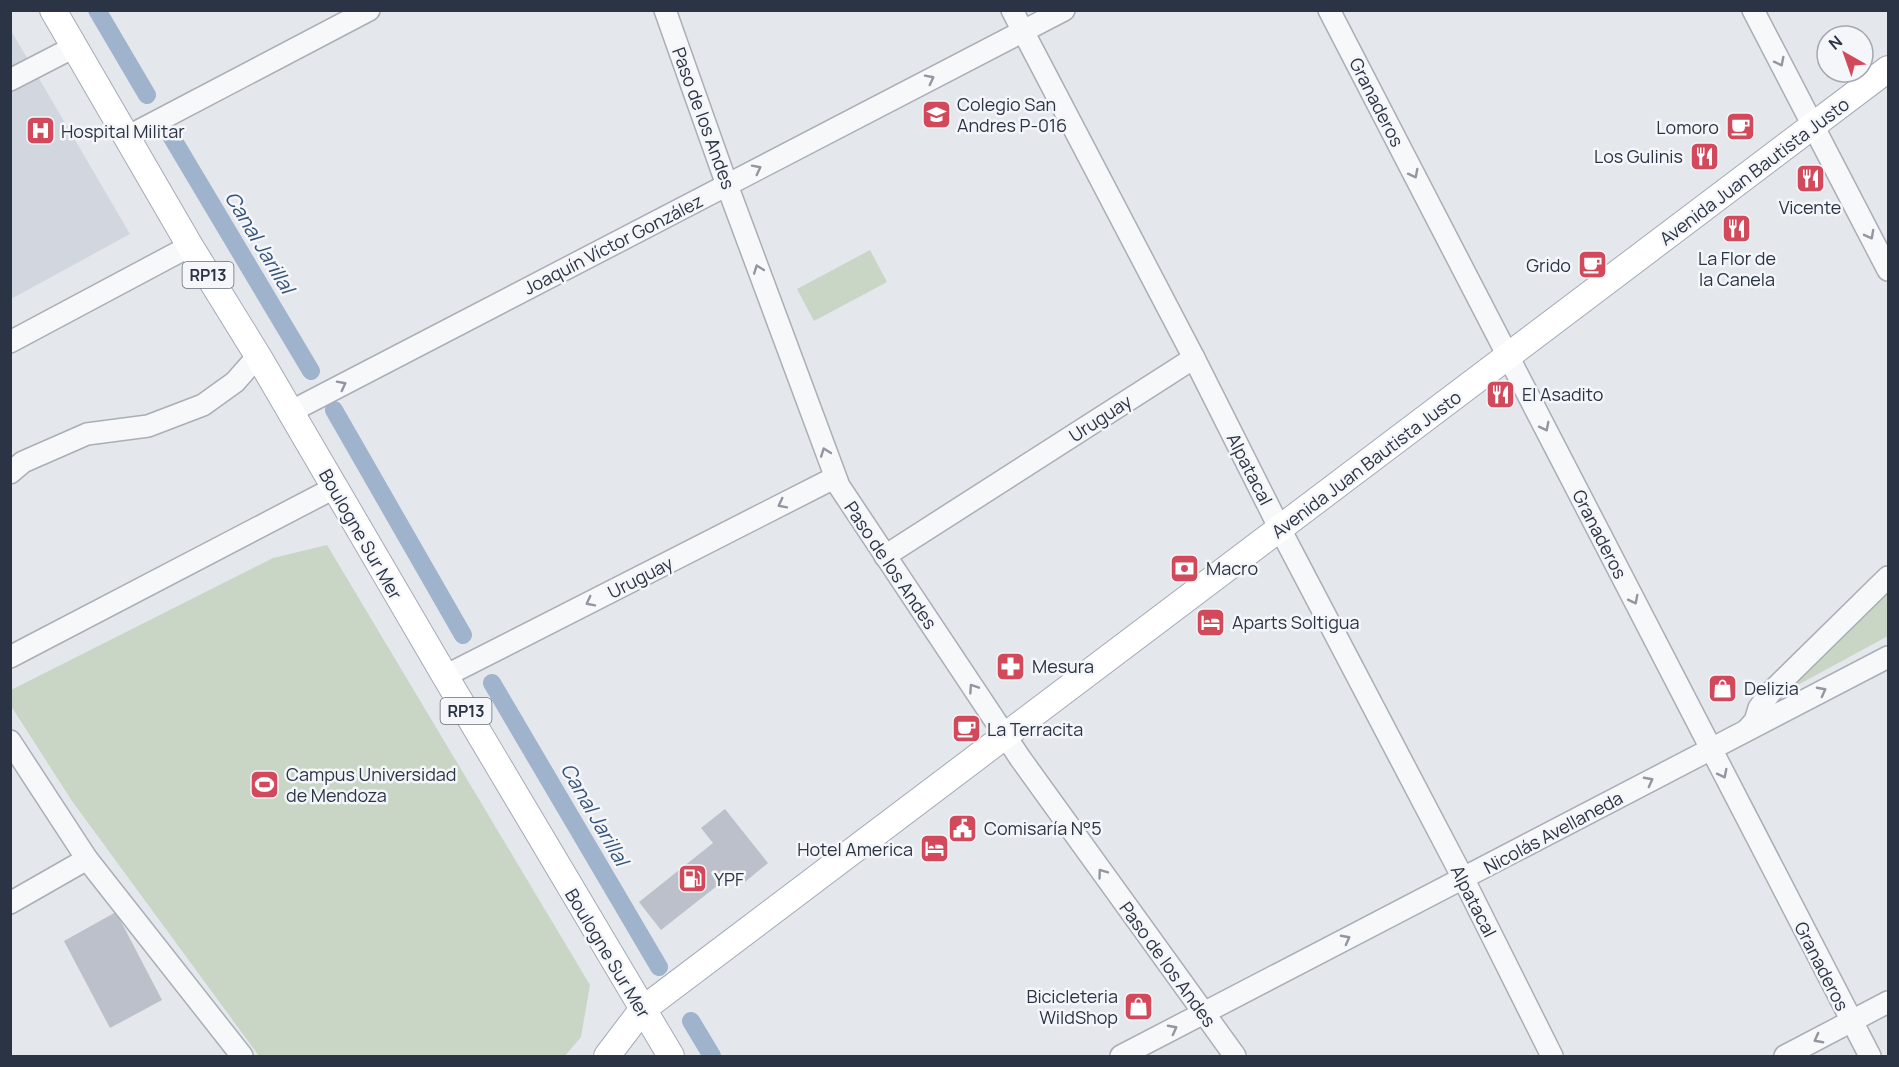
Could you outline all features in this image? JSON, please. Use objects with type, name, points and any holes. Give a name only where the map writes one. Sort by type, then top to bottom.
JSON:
[{"type":"main road","name":"Boulogne Sur Mer","points":[[53,10],[190,246],[258,356],[642,1011],[671,1056]]},
{"type":"main road","name":"Avenida Juan Bautista Justo","points":[[607,1056],[642,1011],[1888,69]]},
{"type":"street","points":[[127,137],[369,10]]},
{"type":"street","name":"Paso de los Andes","points":[[665,10],[834,478],[1005,736],[1235,1056]]},
{"type":"street","name":"Alpatacal","points":[[1012,10],[1463,878],[1552,1056]]},
{"type":"street","name":"Joaquín Víctor González","points":[[290,412],[1064,10]]},
{"type":"street","name":"Granaderos","points":[[1329,10],[1870,1056]]},
{"type":"street","points":[[1754,10],[1888,270]]},
{"type":"street","points":[[10,80],[75,47]]},
{"type":"street","points":[[10,342],[190,246]]},
{"type":"street","points":[[10,473],[24,462],[87,434],[148,426],[203,405],[235,382],[258,356]]},
{"type":"street","name":"Uruguay","points":[[885,556],[1194,358]]},
{"type":"street","name":"Uruguay","points":[[445,676],[834,478]]},
{"type":"street","points":[[10,657],[334,488]]},
{"type":"street","points":[[1746,731],[1755,721],[1759,708],[1772,690],[1888,577]]},
{"type":"street","name":"Nicolás Avellaneda","points":[[1121,1056],[1888,657]]},
{"type":"street","points":[[1772,690],[1768,700],[1770,708],[1775,712],[1785,710]]},
{"type":"street","points":[[10,741],[87,859],[242,1056]]},
{"type":"street","points":[[10,903],[87,859]]},
{"type":"street","points":[[1785,1056],[1888,1002]]},
{"type":"shaded area","name":"Hospital Militar","points":[[10,29],[130,234],[11,299],[10,299]]},
{"type":"green space","points":[[870,250],[887,282],[814,321],[797,289]]},
{"type":"green space","name":"Campus Universidad de Mendoza","points":[[327,545],[590,985],[581,1037],[565,1056],[259,1056],[72,801],[11,706],[11,690],[273,558]]},
{"type":"green space","points":[[1888,593],[1888,636],[1783,693]]},
{"type":"building","points":[[725,809],[768,863],[745,882],[736,871],[661,930],[639,902],[713,843],[701,828]]},
{"type":"building","points":[[116,912],[162,1000],[110,1028],[64,941]]},
{"type":"waterway","name":"Canal Jarillal","points":[[97,10],[147,95]]},
{"type":"waterway","name":"Canal Jarillal","points":[[171,136],[311,371]]},
{"type":"waterway","name":"Canal Jarillal","points":[[334,410],[463,635]]},
{"type":"waterway","name":"Canal Jarillal","points":[[492,683],[659,967]]},
{"type":"waterway","name":"Canal Jarillal","points":[[691,1021],[712,1056]]},
{"type":"place","name":"Colegio San Andres P-016","points":[[936,114]]},
{"type":"place","name":"Lomoro","points":[[1740,127]]},
{"type":"place","name":"Hospital Militar","points":[[40,131]]},
{"type":"place","name":"Los Gulinis","points":[[1704,156]]},
{"type":"place","name":"Vicente","points":[[1810,178]]},
{"type":"place","name":"La Flor de la Canela","points":[[1737,229]]},
{"type":"place","name":"Grido","points":[[1592,265]]},
{"type":"place","name":"El Asadito","points":[[1501,394]]},
{"type":"place","name":"Macro","points":[[1185,568]]},
{"type":"place","name":"Aparts Soltigua","points":[[1211,622]]},
{"type":"place","name":"Mesura","points":[[1011,666]]},
{"type":"place","name":"Delizia","points":[[1723,688]]},
{"type":"place","name":"La Terracita","points":[[966,729]]},
{"type":"place","name":"Campus Universidad de Mendoza","points":[[265,784]]},
{"type":"place","name":"Comisaría N°5","points":[[963,828]]},
{"type":"place","name":"Hotel America","points":[[934,849]]},
{"type":"place","name":"YPF","points":[[693,879]]},
{"type":"place","name":"Bicicleteria WildShop","points":[[1139,1006]]}]
